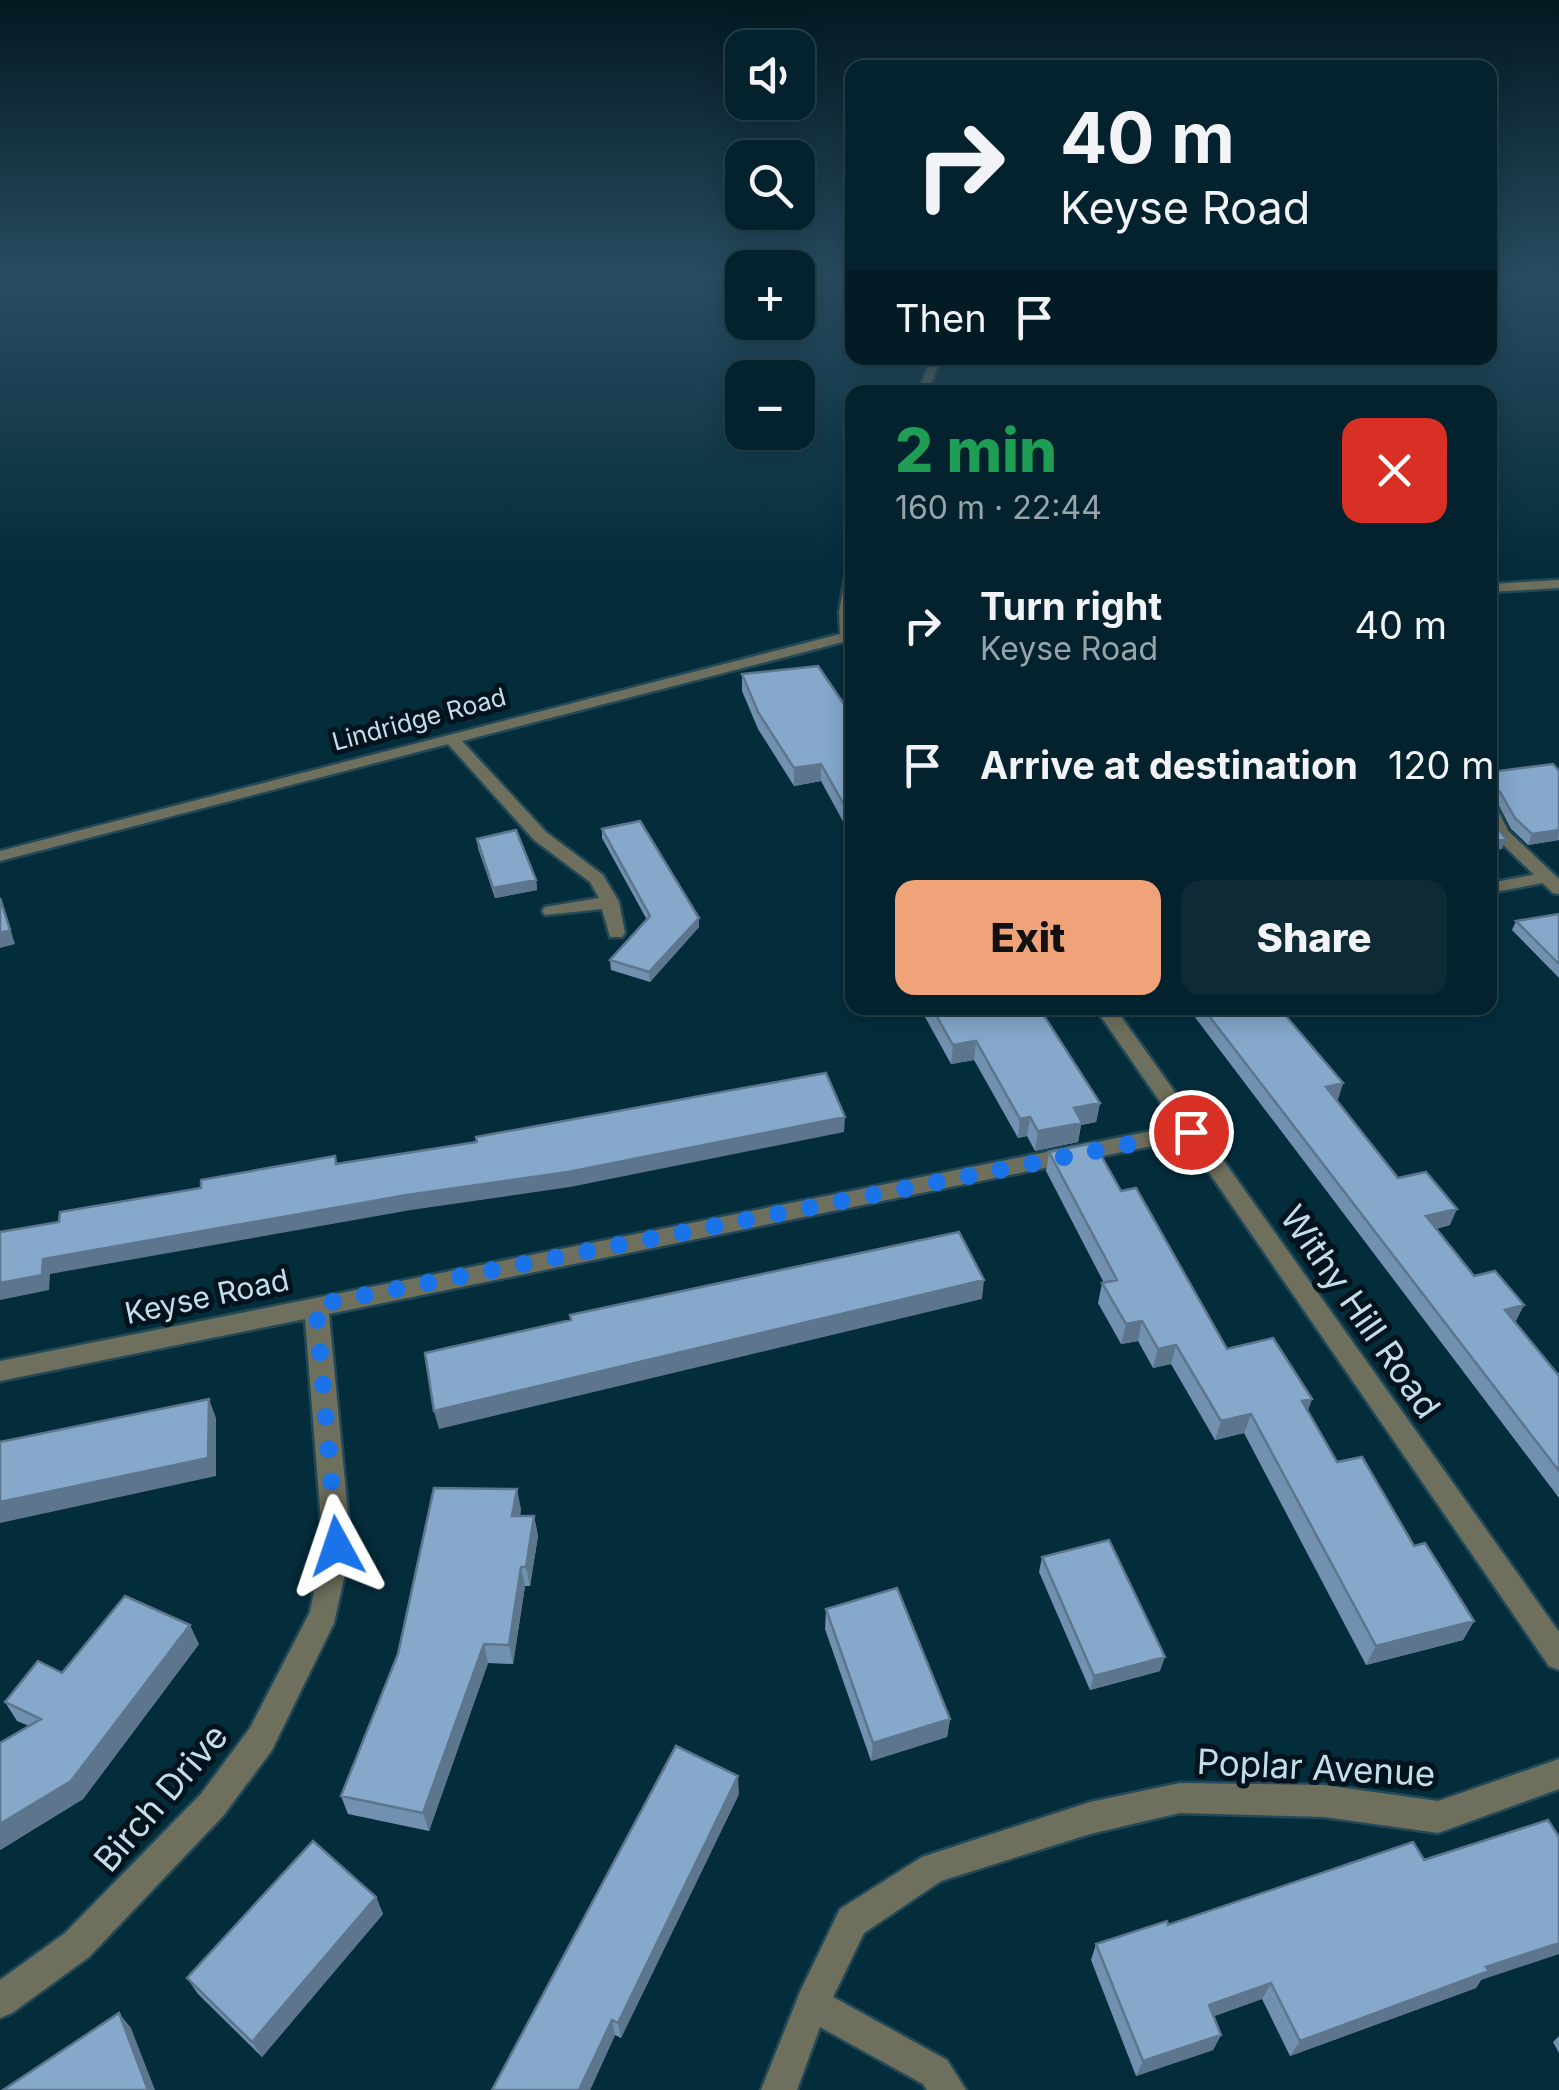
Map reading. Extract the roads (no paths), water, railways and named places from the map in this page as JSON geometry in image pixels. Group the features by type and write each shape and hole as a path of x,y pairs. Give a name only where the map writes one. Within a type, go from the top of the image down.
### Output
{"street":[{"path":"1497,588 1559,584"},
{"name":"Lindridge Road","path":"0,856 450,737 845,640"},
{"path":"450,737 540,836 596,879 610,902 616,933"},
{"path":"1497,825 1553,883"},
{"path":"1497,887 1553,883"},
{"path":"551,911 610,902"},
{"name":"Withy Hill Road","path":"1110,1015 1559,1656"},
{"name":"Keyse Road","path":"0,1371 1191,1132"},
{"name":"Birch Drive","path":"0,2001 77,1945 212,1805 261,1739 324,1614 337,1546 316,1305"},
{"name":"Poplar Avenue","path":"779,2090 812,2004 852,1921 934,1868 1090,1818 1180,1798 1324,1801 1438,1817 1559,1774"},
{"path":"812,2004 934,2072 948,2090"}]}
